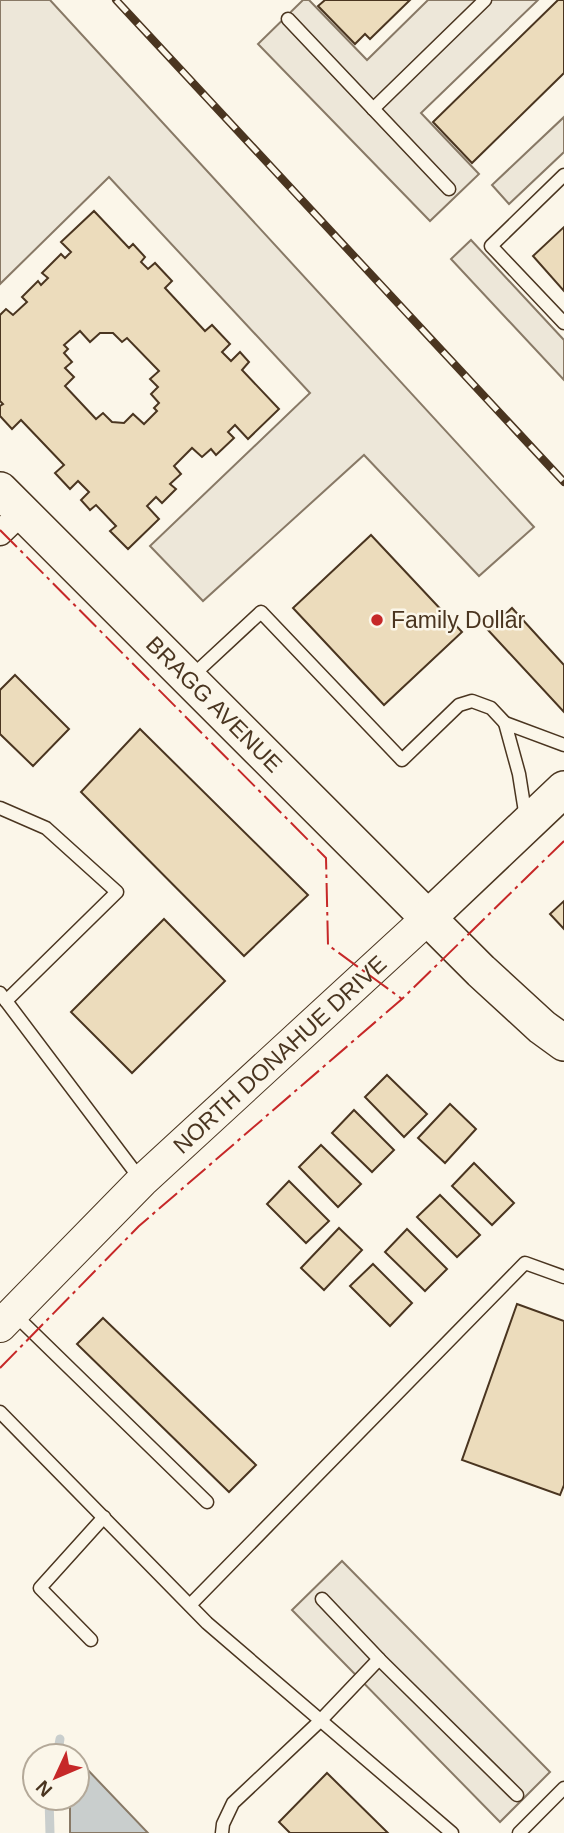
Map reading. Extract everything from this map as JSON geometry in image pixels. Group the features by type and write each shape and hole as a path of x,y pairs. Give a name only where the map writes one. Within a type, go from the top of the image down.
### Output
{"main road":[{"name":"BRAGG AVENUE","path":"7,512 189,679 481,971 542,1027 564,1043"},
{"name":"NORTH DONAHUE DRIVE","path":"428,918 564,789"}],"street":[{"name":"NORTH DONAHUE DRIVE","path":"7,1319 142,1181 428,918"}],"lane":[{"path":"373,109 485,0"},
{"path":"288,19 449,189"},
{"path":"564,175 491,246 564,323"},
{"path":"189,679 261,612 402,760 459,705 472,701 491,708 505,723 564,746"},
{"path":"505,723 519,774 527,823"},
{"path":"0,808 46,828 117,892 3,997 142,1181"},
{"path":"190,1605 525,1263 564,1277"},
{"path":"7,1319 206,1502"},
{"path":"0,1412 207,1623 452,1833"},
{"path":"91,1640 40,1588 104,1517"},
{"path":"321,1599 517,1795"},
{"path":"222,1833 223,1824 233,1803 320,1721 379,1659"},
{"path":"519,1833 564,1788"}],"shaded area":[{"path":"0,0 50,0 534,527 479,576 364,455 203,601 150,546 310,393 109,177 0,284"},
{"path":"303,0 309,0 367,60 428,0 538,0 421,113 479,174 430,221 258,44"},
{"path":"564,117 564,152 509,204 492,185"},
{"path":"471,240 564,340 564,380 451,259"},
{"path":"342,1561 550,1772 500,1822 292,1610"},
{"path":"91,1773 148,1833 70,1833 70,1812 91,1812"}],"building":[{"path":"325,0 410,0 370,39 365,34 355,44 318,6"},
{"path":"558,0 564,0 564,73 472,163 433,122"},
{"path":"94,211 129,248 133,244 145,257 141,262 148,269 155,263 172,281 165,288 205,331 212,325 230,344 222,352 231,361 240,352 249,362 242,370 279,409 248,439 235,425 228,432 234,438 216,455 211,449 202,457 192,448 174,466 181,474 170,484 176,489 162,503 156,497 147,506 159,519 128,549 110,531 116,526 96,505 90,510 81,500 89,492 78,481 70,489 55,473 64,465 21,420 12,429 0,416 0,406 3,404 0,401 0,315 6,309 13,315 27,302 22,297 38,281 41,285 48,278 42,273 61,254 65,258 71,252 61,242","holes":["80,331 90,342 100,333 113,333 122,342 127,338 159,371 150,379 158,387 151,394 159,403 154,408 157,411 144,424 133,414 124,423 112,422 103,413 96,419 65,386 74,377 65,368 72,362 64,353 68,349 64,345"]},
{"path":"564,227 564,291 533,256"},
{"name":"Family Dollar","path":"371,535 462,632 384,705 293,608"},
{"path":"512,608 564,665 564,712 488,630"},
{"path":"15,675 69,729 33,766 0,734 0,690"},
{"path":"140,729 308,895 244,956 81,792"},
{"path":"564,901 564,929 550,914"},
{"path":"164,919 225,981 132,1073 71,1012"},
{"path":"387,1075 427,1114 404,1137 365,1097"},
{"path":"450,1104 476,1129 445,1163 418,1138"},
{"path":"354,1110 394,1150 372,1172 332,1133"},
{"path":"321,1145 361,1184 338,1207 299,1167"},
{"path":"474,1163 514,1203 492,1225 452,1186"},
{"path":"289,1181 329,1221 306,1243 267,1204"},
{"path":"440,1195 480,1235 457,1257 417,1217"},
{"path":"339,1228 362,1250 324,1290 301,1268"},
{"path":"407,1229 447,1269 425,1291 385,1252"},
{"path":"373,1264 412,1303 390,1326 350,1286"},
{"path":"517,1304 564,1321 564,1485 560,1495 462,1460"},
{"path":"103,1318 256,1465 229,1492 77,1344"},
{"path":"327,1773 388,1833 290,1833 279,1822"}],"waterway":[{"path":"49,1812 50,1833"}],"railway":[{"path":"116,0 564,482"}],"power":[{"path":"0,530 326,858 328,945 402,999"},
{"path":"0,1368 139,1226 402,999 564,841"}],"place":[{"name":"Family Dollar","path":"377,620"}]}
